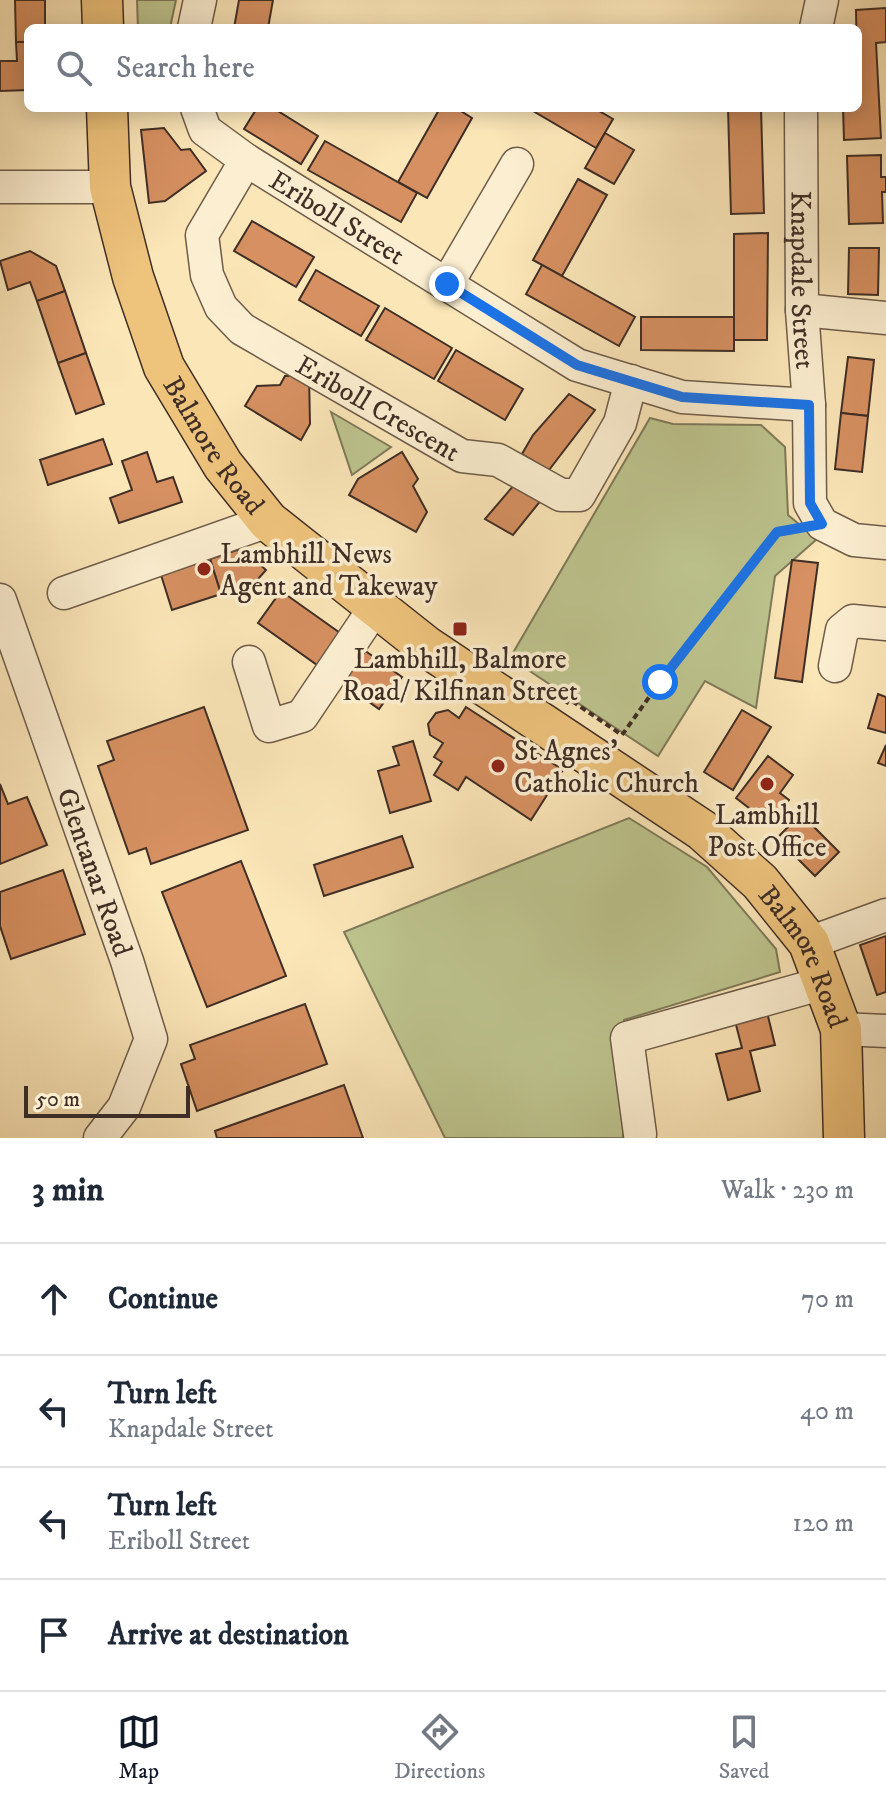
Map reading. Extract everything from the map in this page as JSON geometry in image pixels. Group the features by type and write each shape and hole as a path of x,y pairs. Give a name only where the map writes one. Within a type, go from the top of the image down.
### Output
{"main road":[{"path":"102,0 103,24"},
{"name":"Balmore Road","path":"107,112 110,187 133,277 164,367 223,465 268,521 427,647 702,830 760,882 809,943 841,1029 844,1138"}],"street":[{"path":"195,24 200,0"},
{"path":"817,24 822,0"},
{"name":"Eriboll Street","path":"198,112 205,130 246,160 577,365 682,397 809,405"},
{"name":"Knapdale Street","path":"801,112 802,310 809,405 810,503 822,524"},
{"name":"Eriboll Crescent","path":"246,160 202,235 207,275 221,307 242,329 448,448 462,456 498,460 561,495 579,495 620,423 631,381"},
{"path":"447,284 517,164"},
{"path":"0,187 110,187"},
{"path":"802,310 886,318"},
{"path":"64,593 268,521"},
{"path":"822,524 854,540 886,543"},
{"name":"Glentanar Road","path":"0,600 127,961 151,1039 111,1134"},
{"path":"249,662 269,726 302,716 376,606"},
{"path":"835,666 842,630 853,621 886,624"},
{"path":"809,943 886,915"},
{"path":"640,1134 627,1038 824,983"},
{"path":"841,1029 886,1031"}],"path":[{"path":"549,730 569,699 622,735 777,532 822,524"}],"green space":[{"path":"137,0 176,0 171,24 138,24"},
{"path":"331,412 391,447 352,475"},
{"path":"650,418 673,424 761,425 785,447 788,515 817,539 775,576 756,708 705,681 658,756 510,658"},
{"path":"629,818 707,867 776,949 780,972 624,1020 623,1138 445,1138 344,932"}],"building":[{"path":"15,0 45,0 45,24 24,24 24,42 16,42"},
{"path":"239,0 273,0 269,24 235,24"},
{"path":"886,8 886,42 876,43 881,138 844,140 843,112 862,112 862,24 856,24 856,10"},
{"path":"16,42 24,42 24,90 0,91 0,61 17,61"},
{"path":"255,112 279,112 318,136 301,164 244,129"},
{"path":"438,112 462,112 472,118 427,198 398,182"},
{"path":"535,112 601,112 613,119 596,148"},
{"path":"728,112 761,112 764,213 731,214"},
{"path":"164,128 181,150 190,149 206,171 165,201 149,203 141,130"},
{"path":"605,133 634,150 614,184 585,168"},
{"path":"325,141 417,193 401,222 308,170"},
{"path":"881,155 881,177 886,177 886,192 882,192 883,223 849,224 847,156"},
{"path":"578,179 607,195 562,276 533,260"},
{"path":"252,221 314,257 296,287 234,251"},
{"path":"768,233 767,340 734,340 734,234"},
{"path":"849,248 879,248 878,295 848,294"},
{"path":"30,251 56,266 65,291 37,301 30,282 8,290 0,261"},
{"path":"542,265 635,317 619,346 526,294"},
{"path":"316,270 379,306 361,336 299,300"},
{"path":"65,291 86,353 58,363 37,301"},
{"path":"385,308 452,348 434,379 366,340"},
{"path":"641,317 734,317 734,351 641,350"},
{"path":"456,350 523,389 505,420 438,381"},
{"path":"86,353 104,404 76,414 58,363"},
{"path":"848,357 874,360 868,416 841,413"},
{"path":"309,375 310,424 301,440 245,406 257,386 280,385 285,376"},
{"path":"569,394 595,410 549,470 522,454 533,435"},
{"path":"841,413 868,416 862,472 835,469"},
{"path":"103,439 112,464 48,485 40,460"},
{"path":"147,452 157,482 173,477 182,502 119,523 110,498 132,490 122,461"},
{"path":"402,452 418,479 413,486 427,512 416,532 349,495 358,479"},
{"path":"520,478 546,494 513,535 485,519"},
{"path":"237,550 246,552 266,570 243,596 236,589 221,594 210,559"},
{"path":"210,559 221,594 172,610 161,575"},
{"path":"792,560 818,563 802,682 775,678"},
{"path":"281,591 402,677 379,709 258,623"},
{"path":"878,694 886,697 886,733 868,728"},
{"path":"204,707 248,830 151,864 146,848 129,854 98,766 114,760 107,741"},
{"name":"St Agnes' Catholic Church","path":"466,707 563,770 531,820 466,777 458,790 434,775 442,762 434,757 443,743 430,735 428,724 436,713 448,710 459,718"},
{"path":"742,710 771,727 733,790 704,772"},
{"path":"413,741 431,801 390,813 378,771 399,765 393,747"},
{"path":"886,745 886,766 878,763"},
{"name":"Lambhill Post Office","path":"768,756 793,775 780,793 789,800 770,824 736,798"},
{"path":"0,784 8,804 27,797 47,845 0,864"},
{"path":"801,814 839,852 815,876 777,838"},
{"path":"402,836 413,867 324,896 314,865"},
{"path":"241,861 286,976 207,1007 162,892"},
{"path":"63,870 85,934 11,959 0,926 0,892"},
{"path":"886,936 886,992 877,995 860,945"},
{"path":"305,1004 327,1064 197,1111 181,1064 195,1059 190,1045"},
{"path":"767,1012 775,1045 750,1051 760,1091 728,1100 716,1054 742,1048 735,1021"},
{"path":"344,1085 363,1138 217,1138 215,1131"}],"place":[{"name":"Lambhill News Agent and Takeway","path":"204,569"},
{"name":"Lambhill, Balmore Road/ Kilfinan Street","path":"460,629"},
{"name":"St Agnes' Catholic Church","path":"498,766"},
{"name":"Lambhill Post Office","path":"767,784"}],"route":[{"path":"447,284 577,365 682,397 809,405 810,503 822,524 777,532 660,682"}]}
